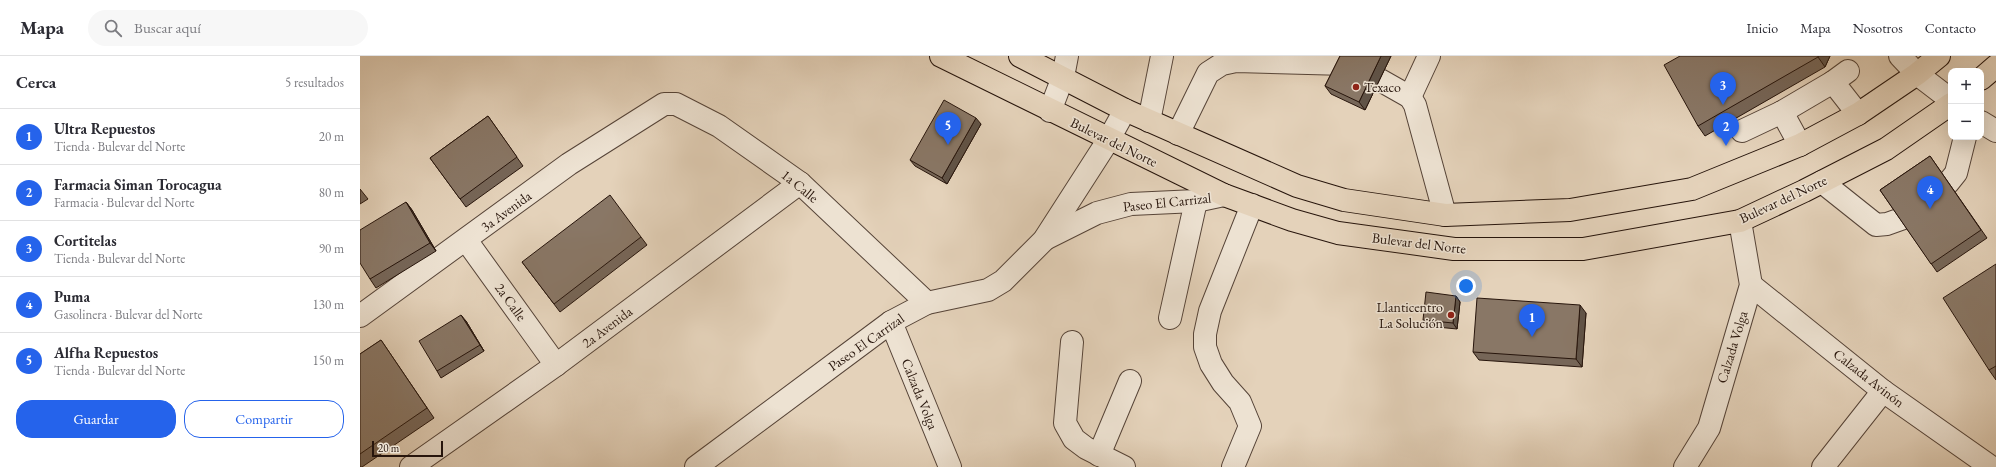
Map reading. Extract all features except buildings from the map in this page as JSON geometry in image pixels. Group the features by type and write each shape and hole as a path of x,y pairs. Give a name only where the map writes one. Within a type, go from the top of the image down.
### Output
{"main road":[{"name":"Bulevar del Norte","path":"941,56 1050,111 1224,195 1292,220 1338,233 1454,249 1583,249 1740,221 1822,182 1886,149 1948,106"},
{"path":"1020,56 1125,110 1297,186 1344,200 1445,215 1570,210 1692,189 1800,145 1858,114 1917,74 1939,56"},
{"path":"1984,76 1996,66"}],"street":[{"path":"1050,111 1063,77 1067,56"},
{"path":"1149,121 1162,56"},
{"path":"1410,97 1429,56"},
{"path":"1900,56 1917,74 1948,98"},
{"path":"1178,134 1208,73 1222,64 1236,61 1346,64"},
{"path":"1742,131 1782,112 1841,76 1858,114"},
{"path":"1380,80 1410,97 1415,106 1445,215"},
{"name":"1a Calle","path":"654,109 664,104 676,104 690,111 719,126 800,183 927,303"},
{"name":"3a Avenida","path":"360,316 569,164 654,109"},
{"name":"Paseo El Carrizal","path":"696,467 891,322 927,303 988,290 1003,281 1044,240 1109,139 1125,110"},
{"path":"1782,112 1800,145"},
{"path":"1984,124 1996,130"},
{"path":"1948,183 1956,173 1964,140"},
{"path":"1822,182 1876,225 1887,224 1901,219"},
{"name":"2a Avenida","path":"411,467 556,364 800,183"},
{"name":"Paseo El Carrizal","path":"1044,240 1097,213 1131,204 1196,201 1224,195"},
{"path":"1170,318 1196,201"},
{"path":"1233,467 1250,426 1240,402 1223,383 1211,364 1205,347 1204,334 1210,311 1252,205"},
{"name":"Calzada Volga","path":"1685,467 1708,428 1751,285 1740,221"},
{"name":"2a Calle","path":"466,240 556,364"},
{"name":"Calzada Avinón","path":"1751,285 1883,391 1991,467"},
{"name":"Calzada Volga","path":"891,322 950,467"},
{"path":"1072,342 1065,423 1074,439 1124,467"},
{"path":"1099,454 1130,381"},
{"path":"1823,467 1883,391"}],"place":[{"name":"Texaco","path":"1356,87"},
{"name":"Cortitelas","path":"1723,105"},
{"name":"Alfha Repuestos","path":"948,145"},
{"name":"Farmacia Siman Torocagua","path":"1726,146"},
{"name":"Puma","path":"1930,209"},
{"name":"Llanticentro La Solución","path":"1451,315"},
{"name":"Ultra Repuestos","path":"1532,337"}]}
